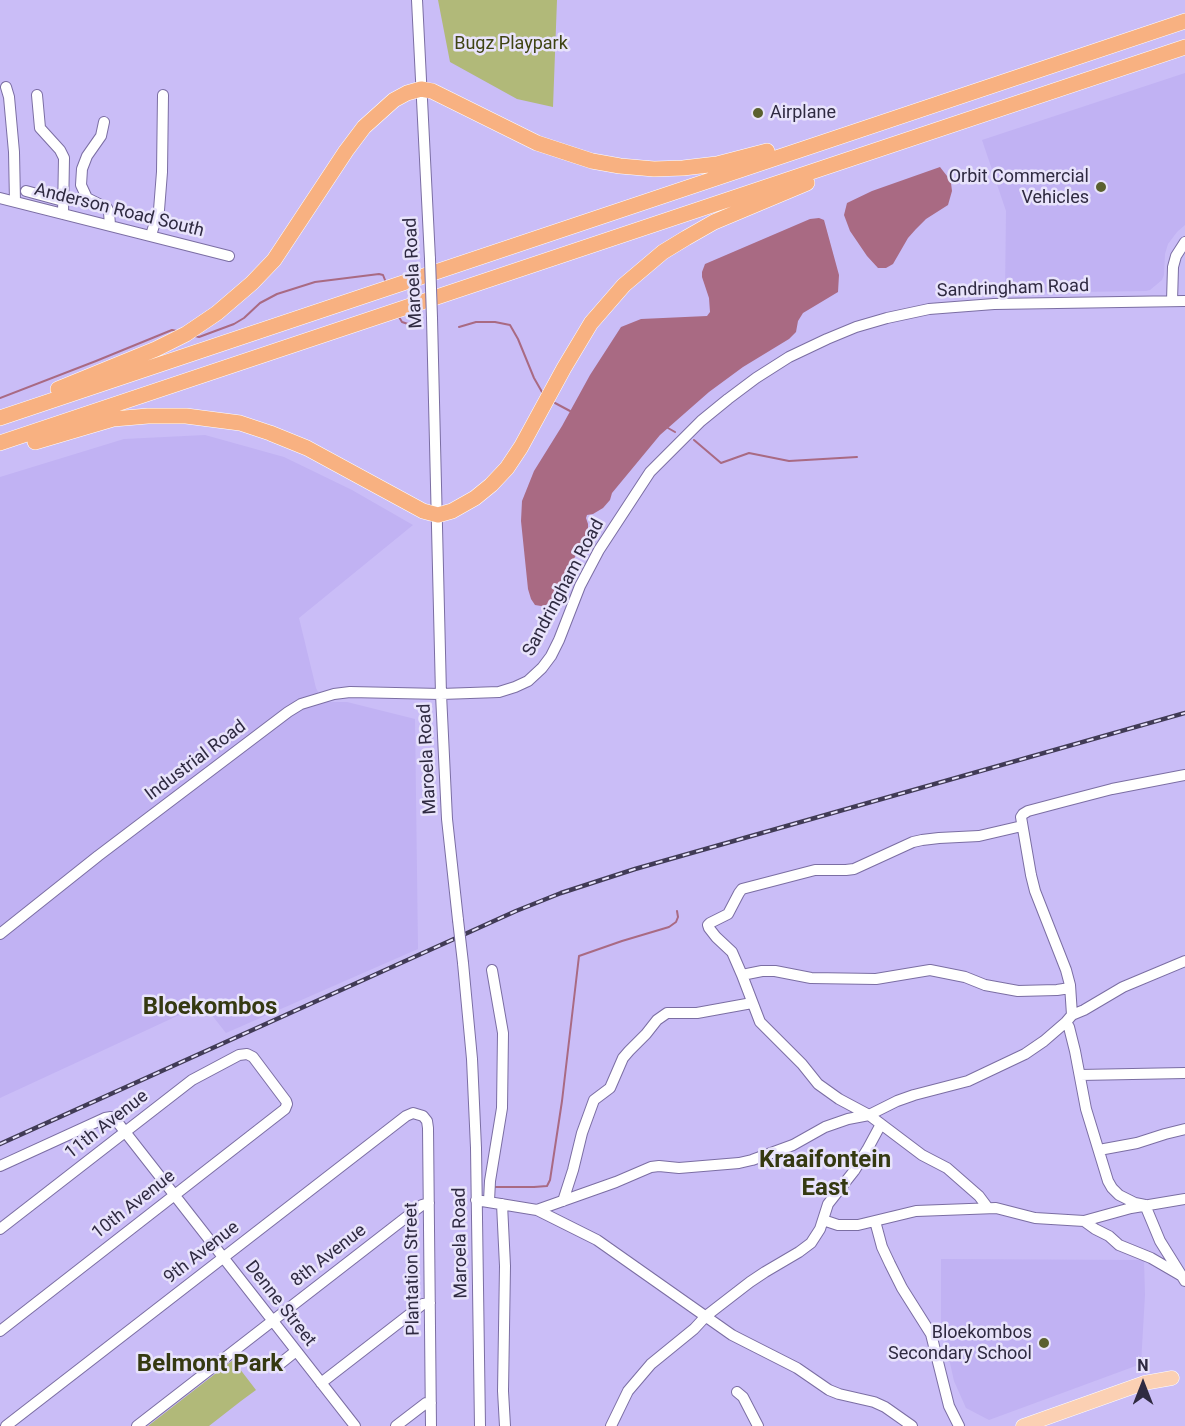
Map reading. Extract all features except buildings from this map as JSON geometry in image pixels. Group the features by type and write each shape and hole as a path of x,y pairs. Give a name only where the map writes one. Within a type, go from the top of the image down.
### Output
{"highway":[{"path":"0,418 1185,21"},
{"path":"0,443 1185,46"},
{"path":"0,413 156,348 186,334 217,313 252,283 274,260 364,127 394,100 407,93 422,89 432,91 537,143 592,161 654,169 717,164 980,90"},
{"path":"0,452 113,419 186,416 212,419 240,423 307,447 423,511 438,515 452,512 475,498 507,468 591,323 624,285 663,252 714,222 974,117"}],"main road":[{"path":"1023,1426 1134,1387 1178,1376"},
{"path":"1046,1426 1147,1391 1178,1376"}],"street":[{"name":"Maroela Road","path":"417,0 430,260 441,694 447,819 473,1082 480,1426"},
{"path":"6,87 14,152 15,202"},
{"path":"37,95 40,128 60,150 64,158 63,214"},
{"path":"151,235 158,215 162,172 163,95"},
{"path":"104,122 101,136 87,156 82,169 81,185 87,198 108,210 110,225"},
{"path":"26,191 63,201"},
{"name":"Anderson Road South","path":"0,198 230,256"},
{"path":"1172,301 1173,267 1178,252 1185,243"},
{"name":"Sandringham Road","path":"441,694 500,692 528,681 542,668 559,640 580,586 599,550 650,472 701,421 728,399 764,373 799,352 866,324 929,309 973,304 1185,301"},
{"name":"Industrial Road","path":"0,934 107,849 294,708 334,694 380,692 441,694"},
{"path":"1145,1205 1119,1195 1108,1181 1086,1109 1069,1027 1070,988 1060,953 1035,891 1021,817 1028,811 1112,789 1185,775"},
{"path":"988,1208 979,1196 946,1168 922,1155 869,1115 839,1099 818,1084 802,1064 764,1028 732,952 716,937 708,925 728,914 742,889 815,870 854,869 913,842 979,836 1022,826"},
{"path":"537,1210 651,1167 679,1168 752,1160 793,1145 825,1126 869,1115 914,1095 968,1081 1025,1054 1044,1041 1069,1018 1123,987 1185,961"},
{"path":"489,1201 502,1108 503,1033 492,970"},
{"path":"742,975 775,971 811,978 876,979 930,970 965,976 984,985 1018,991 1070,988"},
{"path":"563,1201 594,1100 610,1088 623,1058 657,1020 667,1013 697,1013 752,1003"},
{"name":"11th Avenue","path":"0,1229 192,1080 239,1055 247,1054 253,1058 287,1104"},
{"path":"1080,1075 1185,1073"},
{"name":"10th Avenue","path":"0,1331 285,1109 287,1104"},
{"name":"9th Avenue","path":"6,1426 406,1116 413,1113 420,1114"},
{"name":"Plantation Street","path":"420,1114 428,1125 431,1426"},
{"name":"Denne Street","path":"0,1166 105,1118 113,1118 355,1426"},
{"path":"611,1426 628,1391 651,1364 694,1329 706,1316 750,1282 811,1243 820,1229 828,1204 854,1171 881,1124"},
{"path":"1099,1150 1137,1143 1185,1129"},
{"path":"823,1220 846,1226 916,1211 988,1208 1008,1210 1035,1218 1084,1221 1145,1205 1185,1199"},
{"path":"476,1200 537,1210 608,1246 739,1339 797,1368 829,1390 874,1402 912,1426"},
{"name":"8th Avenue","path":"137,1426 422,1204 429,1203"},
{"path":"502,1204 505,1266 503,1391 505,1426"},
{"path":"1145,1205 1160,1241 1184,1278"},
{"path":"875,1221 882,1247 898,1280 931,1334 949,1406 960,1426"},
{"path":"1084,1221 1119,1245 1151,1258 1184,1278"},
{"path":"321,1383 423,1304 430,1303"},
{"path":"281,1363 297,1351"},
{"path":"737,1392 743,1397 758,1426"},
{"path":"396,1426 426,1403 431,1403"}],"shaded area":[{"path":"1185,73 1185,225 1168,244 1162,280 1146,291 1005,293 1006,211 982,140"},
{"path":"940,167 951,183 952,191 948,205 926,219 916,229 893,264 886,268 878,268 850,231 844,215 847,203 872,191"},
{"path":"810,219 824,220 839,275 838,292 803,313 798,321 796,332 789,339 743,367 709,392 660,435 612,493 610,500 603,508 587,515 588,532 554,601 546,605 535,605 528,589 521,521 522,501 534,471 621,327 641,319 707,316 710,312 709,298 702,277 705,264"},
{"path":"205,435 284,457 352,490 413,525 299,618 316,688 323,702 347,702 415,719 418,949 226,1033 203,1004 0,1098 0,477 124,439"},
{"name":"Bloekombos Secondary School","path":"941,1259 1144,1260 1145,1295 1141,1364 989,1420 966,1408 954,1381 941,1322"}],"green space":[{"name":"Bugz Playpark","path":"438,0 557,0 553,107 517,99 450,62"},
{"path":"233,1360 256,1390 209,1426 148,1426"}],"waterway":[{"path":"195,336 199,337 234,324 260,303 277,294 315,282 379,274 383,275 385,280"},
{"path":"399,317 402,322 408,324"},
{"path":"459,327 476,322 510,325 542,392"},
{"path":"0,398 172,330 177,331"},
{"path":"555,403 570,411"},
{"path":"668,428 675,432"},
{"path":"694,440 721,463 749,453 789,461 857,457"},
{"path":"494,1187 547,1186 550,1180 579,956 669,927 676,922 677,911"}],"railway":[{"path":"0,1144 516,911 561,893 635,869 1185,713"}],"place":[{"name":"Airplane","path":"758,113"},
{"name":"Orbit Commercial Vehicles","path":"1101,187"},
{"name":"Bloekombos Secondary School","path":"1044,1343"}],"district":[{"name":"Bloekombos","path":"210,1008"},
{"name":"Kraaifontein East","path":"825,1175"},
{"name":"Belmont Park","path":"210,1365"}]}
